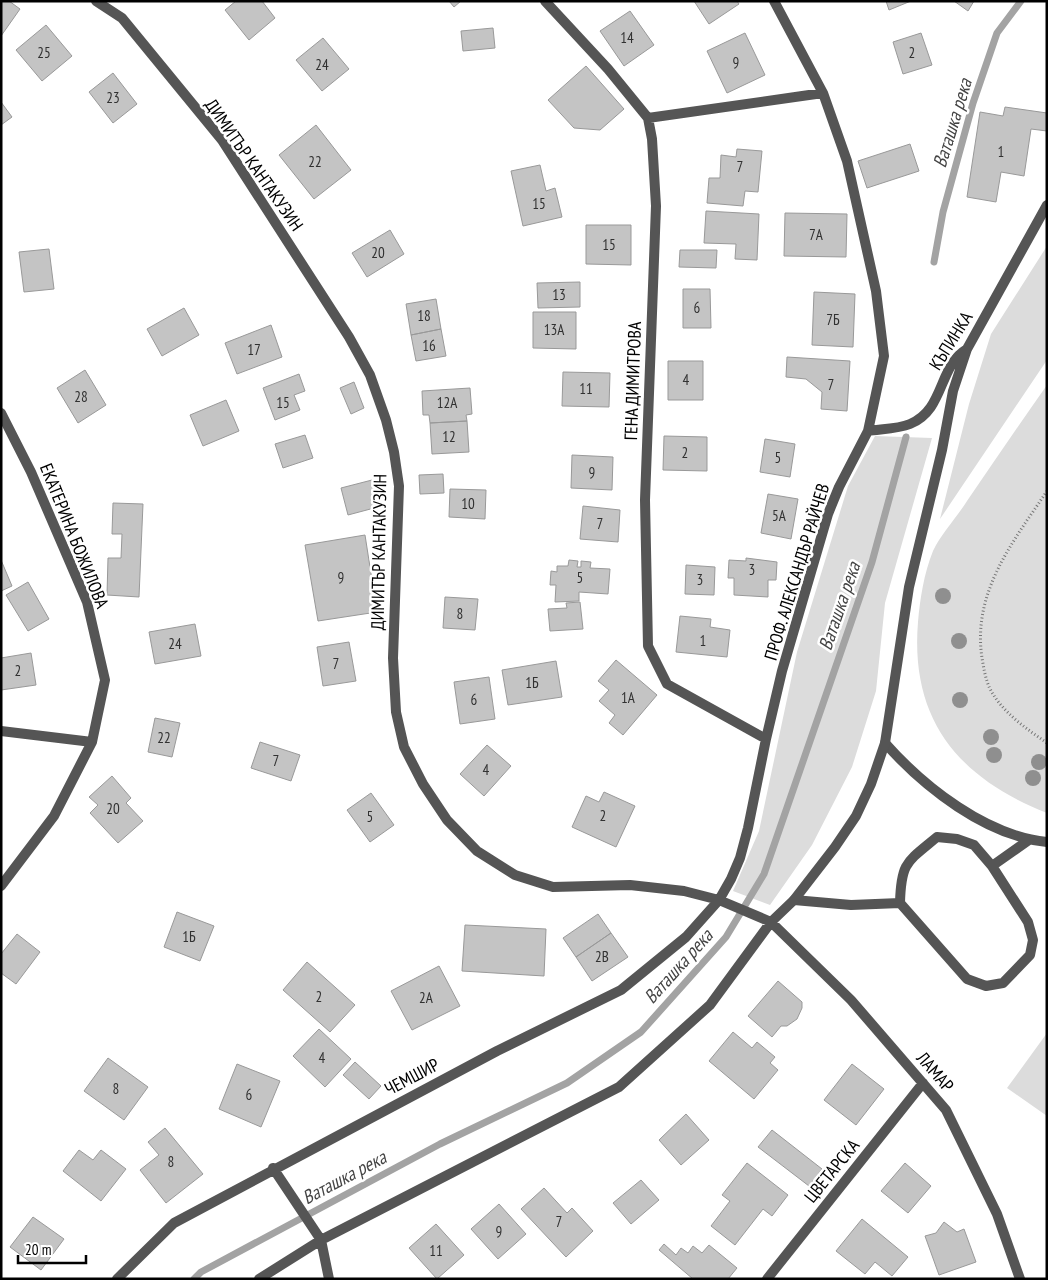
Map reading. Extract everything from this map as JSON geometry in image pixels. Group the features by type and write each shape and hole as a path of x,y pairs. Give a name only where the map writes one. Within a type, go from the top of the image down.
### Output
{"street":[{"name":"ДИМИТЪР КАНТАКУЗИН","path":"96,1 122,18 222,140 349,337 370,375 386,420 394,452 399,486 393,658 396,712 404,747 423,784 447,820 478,851 515,875 553,886 630,885 684,891 719,900 758,916"},
{"name":"ГЕНА ДИМИТРОВА","path":"545,1 608,69 648,118 652,139 656,206 645,500 648,646 667,684 766,739"},
{"name":"ПРОФ. АЛЕКСАНДЪР РАЙЧЕВ","path":"719,900 740,858 782,671 828,514 839,486 868,431 884,356 876,291 847,161 823,93 774,1"},
{"path":"648,118 823,93"},
{"name":"КЪПИНКА","path":"868,431 910,424 925,415 935,403 950,366 958,355 967,350 1047,205"},
{"path":"259,1279 321,1240 619,1087 710,1005 771,922 794,900 835,847 856,816 871,784 885,743 909,587 942,450 953,391 967,350"},
{"name":"ЕКАТЕРИНА БОЖИЛОВА","path":"1,413 31,472 86,602 105,680 92,742 54,816 1,886"},
{"path":"1,731 92,742"},
{"path":"885,743 913,773 959,808 1029,840 1047,842"},
{"path":"937,838 957,839 974,845 992,866 1028,922 1033,940 1030,955 1003,983 986,986 967,979 900,903 900,882 906,863 937,838"},
{"path":"992,866 1029,840"},
{"name":"ЧЕМШИР","path":"117,1279 174,1223 273,1168 497,1051 621,990 686,937 719,900"},
{"path":"794,900 851,905 900,903"},
{"name":"ЛАМАР","path":"758,916 771,922 851,1000 946,1110 997,1214 1020,1279"},
{"name":"ЦВЕТАРСКА","path":"767,1279 924,1083"},
{"path":"273,1168 321,1240 329,1279"}],"path":[{"path":"1047,491 1003,555 987,593 981,624 984,672 993,694 1027,729 1047,743"}],"shaded area":[{"path":"1047,246 1047,360 940,519 969,404 991,334"},
{"path":"1047,385 1047,813 1016,799 988,782 965,763 946,741 932,716 922,688 918,657 918,622 925,577 933,551 940,538"},
{"path":"875,436 932,438 885,603 876,691 852,767 812,845 770,905 733,891 759,831 797,652 848,486"},
{"path":"1047,1033 1047,1116 1007,1088"}],"building":[{"path":"1,1 9,1 20,9 1,36"},
{"path":"236,1 262,1 275,18 249,40 225,10"},
{"path":"449,1 461,1 454,7"},
{"path":"694,1 737,1 739,4 709,24"},
{"path":"886,1 911,1 889,10"},
{"path":"954,1 974,1 968,11"},
{"path":"630,11 654,45 624,66 600,31"},
{"path":"46,25 72,56 42,81 16,50"},
{"path":"493,28 495,48 463,51 461,31"},
{"path":"745,33 765,75 727,93 707,51"},
{"path":"921,33 932,65 903,74 893,42"},
{"path":"323,38 349,69 322,91 296,60"},
{"path":"586,66 624,109 600,130 574,128 548,100"},
{"path":"113,73 137,104 113,123 89,92"},
{"path":"1,102 12,117 1,125"},
{"path":"1005,107 1047,113 1047,131 1031,129 1024,176 1001,172 996,202 967,197 980,112 1003,116"},
{"path":"316,125 351,170 314,199 279,155"},
{"path":"910,144 919,171 867,188 858,161"},
{"path":"737,149 762,151 758,192 745,191 743,206 707,203 709,178 720,178 721,155 736,157"},
{"path":"540,165 546,191 555,188 562,217 523,226 511,171"},
{"path":"706,211 759,214 757,260 735,259 736,244 704,243"},
{"path":"785,213 847,214 846,257 784,256"},
{"path":"586,225 631,225 631,265 586,264"},
{"path":"390,230 404,254 367,277 352,253"},
{"path":"49,249 54,289 24,292 19,252"},
{"path":"680,250 717,250 716,268 679,267"},
{"path":"580,282 580,307 538,308 537,283"},
{"path":"683,289 710,289 711,328 683,328"},
{"path":"814,292 855,294 853,347 812,345"},
{"path":"436,299 441,329 411,335 406,304"},
{"path":"184,308 199,335 162,356 147,329"},
{"path":"533,312 576,312 576,349 533,348"},
{"path":"271,325 282,357 237,374 225,343"},
{"path":"441,329 446,356 416,361 411,335"},
{"path":"787,357 850,361 847,411 821,409 822,392 806,379 786,377"},
{"path":"668,361 703,361 703,400 668,400"},
{"path":"85,370 106,405 78,423 57,388"},
{"path":"563,372 610,373 609,407 562,406"},
{"path":"299,374 305,391 294,395 300,410 275,420 263,388"},
{"path":"354,382 364,408 351,414 340,388"},
{"path":"470,388 472,414 466,415 467,421 430,423 429,415 423,415 422,391"},
{"path":"226,400 239,431 203,446 190,415"},
{"path":"467,421 469,452 432,454 430,423"},
{"path":"305,435 313,458 283,468 275,444"},
{"path":"664,436 707,437 707,471 663,470"},
{"path":"765,439 795,444 790,477 760,472"},
{"path":"572,455 613,457 612,490 571,488"},
{"path":"443,474 444,493 420,494 419,475"},
{"path":"372,480 378,507 348,515 341,488"},
{"path":"450,489 486,490 485,519 449,517"},
{"path":"768,494 798,499 791,539 761,533"},
{"path":"113,503 143,504 139,597 107,595 108,558 121,558 122,534 112,534"},
{"path":"583,506 620,510 618,542 580,539"},
{"path":"365,535 377,612 318,621 305,545"},
{"path":"746,558 777,562 776,580 768,580 768,597 734,595 734,578 728,578 729,560 746,561"},
{"path":"1,560 12,586 1,591"},
{"path":"569,560 578,561 577,567 581,567 581,561 591,562 590,568 610,569 608,594 579,592 579,601 555,602 556,585 550,585 551,571 557,572 557,566 568,566"},
{"path":"686,565 715,567 714,595 685,594"},
{"path":"28,582 49,619 28,631 6,595"},
{"path":"445,597 478,599 475,630 443,628"},
{"path":"580,602 583,629 550,631 548,609 567,608 566,603"},
{"path":"680,616 711,619 710,627 730,630 727,657 676,652"},
{"path":"195,624 201,656 155,664 149,632"},
{"path":"349,642 356,681 323,686 317,647"},
{"path":"31,653 36,685 1,690 1,658"},
{"path":"616,660 657,695 623,735 609,723 615,715 599,701 609,690 598,681"},
{"path":"556,661 562,697 508,705 502,670"},
{"path":"489,677 495,719 460,724 454,682"},
{"path":"155,718 180,723 172,757 148,752"},
{"path":"260,742 300,755 291,781 251,768"},
{"path":"487,745 511,766 484,796 460,774"},
{"path":"112,776 131,798 126,803 143,821 118,843 90,813 98,805 89,797"},
{"path":"604,792 635,806 616,847 572,827 586,796 599,802"},
{"path":"371,793 394,825 370,842 347,810"},
{"path":"177,912 214,926 200,961 164,947"},
{"path":"598,914 611,933 576,957 563,938"},
{"path":"465,925 546,929 544,976 462,971"},
{"path":"611,933 628,957 592,981 576,957"},
{"path":"17,934 40,952 16,984 1,973 1,954"},
{"path":"307,962 355,1005 330,1032 283,990"},
{"path":"439,966 460,1006 412,1030 391,991"},
{"path":"778,981 802,1002 802,1008 797,1019 787,1026 781,1026 772,1037 748,1016"},
{"path":"319,1029 351,1059 325,1087 293,1056"},
{"path":"733,1032 752,1048 757,1042 775,1057 770,1063 778,1070 754,1099 709,1061"},
{"path":"108,1058 148,1087 124,1120 84,1091"},
{"path":"355,1062 381,1086 369,1099 343,1075"},
{"path":"237,1064 280,1081 261,1127 219,1109"},
{"path":"852,1064 884,1089 856,1125 824,1100"},
{"path":"686,1114 709,1140 681,1165 659,1140"},
{"path":"165,1128 203,1174 166,1203 140,1170 159,1155 148,1142"},
{"path":"772,1130 822,1169 809,1186 758,1147"},
{"path":"79,1150 93,1160 101,1150 126,1169 101,1201 63,1171"},
{"path":"747,1163 788,1195 772,1216 763,1209 735,1245 711,1226 730,1201 722,1195"},
{"path":"905,1163 931,1186 908,1213 881,1191"},
{"path":"641,1180 659,1200 631,1224 613,1203"},
{"path":"544,1188 567,1213 572,1208 593,1231 566,1257 521,1209"},
{"path":"499,1204 526,1234 498,1259 471,1229"},
{"path":"33,1217 64,1239 41,1270 10,1247"},
{"path":"862,1219 908,1257 892,1276 875,1262 865,1274 836,1251"},
{"path":"944,1222 957,1232 964,1229 976,1262 939,1275 925,1236 936,1233"},
{"path":"436,1224 464,1255 437,1279 409,1248"},
{"path":"664,1244 676,1255 681,1248 688,1253 693,1246 702,1253 709,1245 737,1268 728,1279 693,1279 659,1250"}],"waterway":[{"name":"Ваташка река","path":"934,262 943,212 973,103 997,33 1021,1"},
{"name":"Ваташка река","path":"194,1279 201,1272 440,1144 567,1083 641,1032 726,937 764,874 872,562 906,437"}]}
